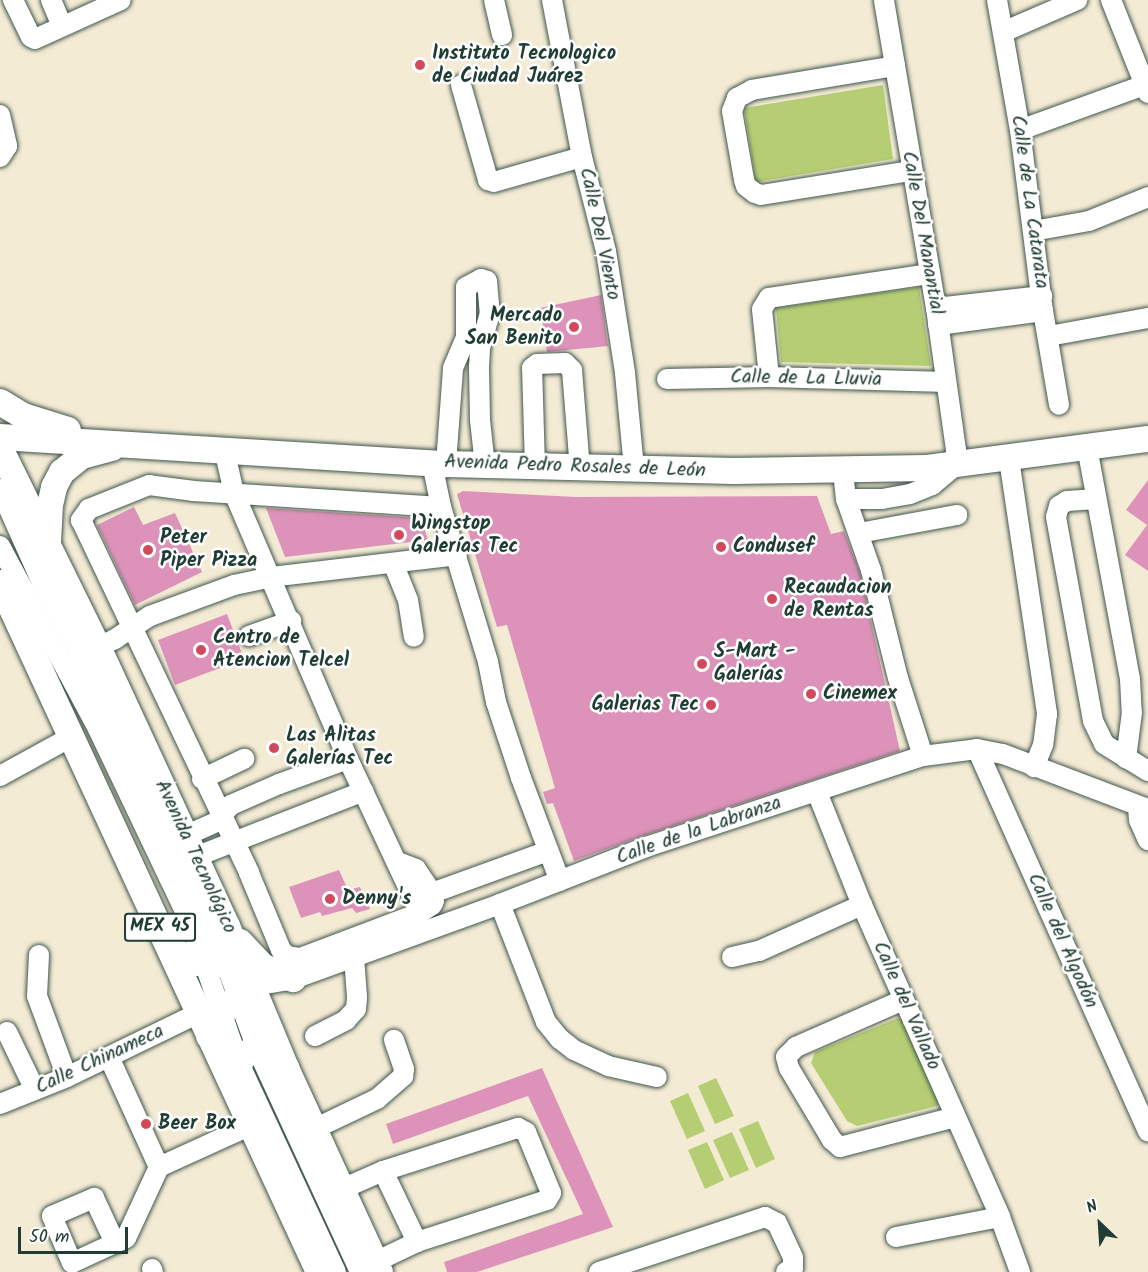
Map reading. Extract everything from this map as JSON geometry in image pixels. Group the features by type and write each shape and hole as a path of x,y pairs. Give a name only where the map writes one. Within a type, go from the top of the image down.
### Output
{"main road":[{"path":"0,402 48,426 133,444"},
{"name":"Avenida Pedro Rosales de León","path":"0,436 485,466 843,471 955,466 1148,439"},
{"path":"48,542 50,505 54,487 62,472 73,462 92,453 133,444"},
{"name":"Avenida Tecnológico","path":"0,448 98,646 190,847 223,948 229,1000"},
{"name":"Avenida Tecnológico","path":"0,583 170,950 229,1000 286,1068 342,1189 372,1269"},
{"path":"170,950 223,948 293,979"},
{"path":"229,1000 209,1036 319,1272"},
{"path":"235,1089 248,1056 268,1051 286,1068"}],"street":[{"path":"13,0 31,37 35,39 121,0"},
{"path":"51,0 62,26"},
{"path":"494,0 502,34"},
{"name":"Calle Del Viento","path":"552,0 582,157 606,251 625,373 634,469"},
{"name":"Calle Del Manantial","path":"884,0 937,316 956,450 955,466"},
{"name":"Calle de La Catarata","path":"996,0 1020,130 1042,303 1059,405"},
{"path":"1003,32 1077,0"},
{"path":"1020,130 1146,89 1110,0"},
{"path":"895,66 752,90 737,99 732,111 744,180 746,186 755,194 911,171"},
{"path":"461,85 486,176 494,182 582,157"},
{"path":"0,115 7,146 0,158"},
{"path":"1033,231 1089,221 1148,197"},
{"path":"769,377 762,309 769,298 930,274"},
{"path":"937,316 1042,303"},
{"path":"1049,336 1148,318"},
{"path":"485,466 472,348 453,368 439,464 441,507 457,555 496,702 560,881"},
{"path":"535,467 532,371 537,364 565,363 572,370 580,468"},
{"name":"Calle de La Lluvia","path":"667,379 769,377 946,382"},
{"path":"1087,447 1130,679 1132,712 1126,759"},
{"path":"224,449 234,493 291,621 348,759 420,913"},
{"path":"1009,459 1047,714 1043,745 1034,767"},
{"path":"846,499 882,498 910,494 932,485 955,466"},
{"path":"843,471 846,499 860,533 898,678 923,756"},
{"path":"398,862 416,869 432,893 434,901 432,905 420,913 300,958 291,958 281,950 249,873 81,520 89,509 143,486 441,507"},
{"path":"0,489 42,583 80,654 223,948 229,1000 248,1056 336,1272"},
{"path":"1096,499 1067,501 1059,506 1056,518 1093,722 1104,744 1148,771"},
{"path":"860,533 957,515"},
{"path":"0,546 98,729 190,922 223,948"},
{"path":"98,646 134,628 150,616 234,585 271,577 457,555"},
{"path":"393,563 408,600 414,637"},
{"path":"249,636 291,621"},
{"path":"0,776 71,736"},
{"name":"Calle de la Labranza","path":"229,1000 500,904 646,847 923,756 977,749 1003,754 1143,807"},
{"name":"Calle del Algodón","path":"977,749 1148,1132"},
{"path":"202,778 244,759"},
{"path":"190,847 231,805 348,759"},
{"path":"190,847 232,841 364,791"},
{"name":"Calle del Vallado","path":"818,792 903,1000 1000,1217 1020,1272"},
{"path":"1143,807 1139,820 1148,840"},
{"path":"432,893 548,851"},
{"path":"500,904 546,1022 560,1039 574,1050 608,1066 657,1077"},
{"path":"732,957 759,951 862,904"},
{"path":"39,955 37,996 67,1077"},
{"path":"315,1036 346,1020 356,1009 354,957"},
{"name":"Calle Chinameca","path":"0,1104 67,1077 229,1000"},
{"path":"903,1000 796,1047 786,1058 789,1068 832,1140 840,1147 955,1117"},
{"path":"7,1032 35,1090"},
{"path":"314,1128 377,1099 403,1076 404,1069 394,1040"},
{"path":"248,1056 372,1269 417,1242 550,1198 551,1193 526,1132 518,1128 383,1171 342,1189"},
{"path":"109,1057 159,1167"},
{"path":"115,1243 126,1238 159,1167 251,1125"},
{"path":"383,1171 417,1242"},
{"path":"598,1272 765,1216 777,1223 793,1258 793,1268 786,1272"},
{"path":"896,1237 1000,1217"}],"green space":[{"path":"883,85 893,159 756,182 744,108"},
{"path":"919,287 931,366 781,362 776,308"},
{"path":"898,1018 906,1021 941,1097 937,1106 857,1126 847,1121 811,1063 815,1052"},
{"path":"716,1078 734,1116 715,1124 698,1086"},
{"path":"688,1093 705,1131 687,1139 670,1101"},
{"path":"758,1121 775,1159 756,1168 739,1129"},
{"path":"732,1132 749,1170 730,1178 713,1140"},
{"path":"707,1142 724,1180 705,1189 688,1150"}],"building":[{"name":"Mercado San Benito","path":"601,295 608,346 547,352 540,308"},
{"path":"1148,480 1148,571 1125,555 1147,525 1126,510"},
{"name":"Galerias Tec","path":"463,491 576,497 817,496 831,534 844,531 860,573 900,751 642,836 574,861 553,803 547,804 543,792 555,788 507,625 497,627 457,494"},
{"name":"Peter Piper Pizza","path":"134,507 143,525 175,513 202,572 135,605 97,525"},
{"path":"266,508 421,518 428,540 285,557"},
{"name":"Centro de Atencion Telcel","path":"227,614 244,659 175,685 158,640"},
{"name":"Denny's","path":"339,870 348,890 360,887 370,909 356,913 352,908 322,916 320,912 301,918 289,887"},
{"path":"542,1068 613,1227 477,1272 447,1272 444,1262 583,1214 528,1096 393,1144 386,1124"}],"place":[{"name":"Instituto Tecnologico de Ciudad Juárez","path":"420,65"},
{"name":"Mercado San Benito","path":"574,327"},
{"name":"Wingstop Galerías Tec","path":"399,535"},
{"name":"Condusef","path":"721,547"},
{"name":"Peter Piper Pizza","path":"148,550"},
{"name":"Recaudacion de Rentas","path":"772,599"},
{"name":"Centro de Atencion Telcel","path":"201,650"},
{"name":"S-Mart - Galerías","path":"702,664"},
{"name":"Cinemex","path":"811,694"},
{"name":"Galerias Tec","path":"711,705"},
{"name":"Las Alitas Galerías Tec","path":"274,748"},
{"name":"Denny's","path":"330,899"},
{"name":"Beer Box","path":"146,1124"}]}
